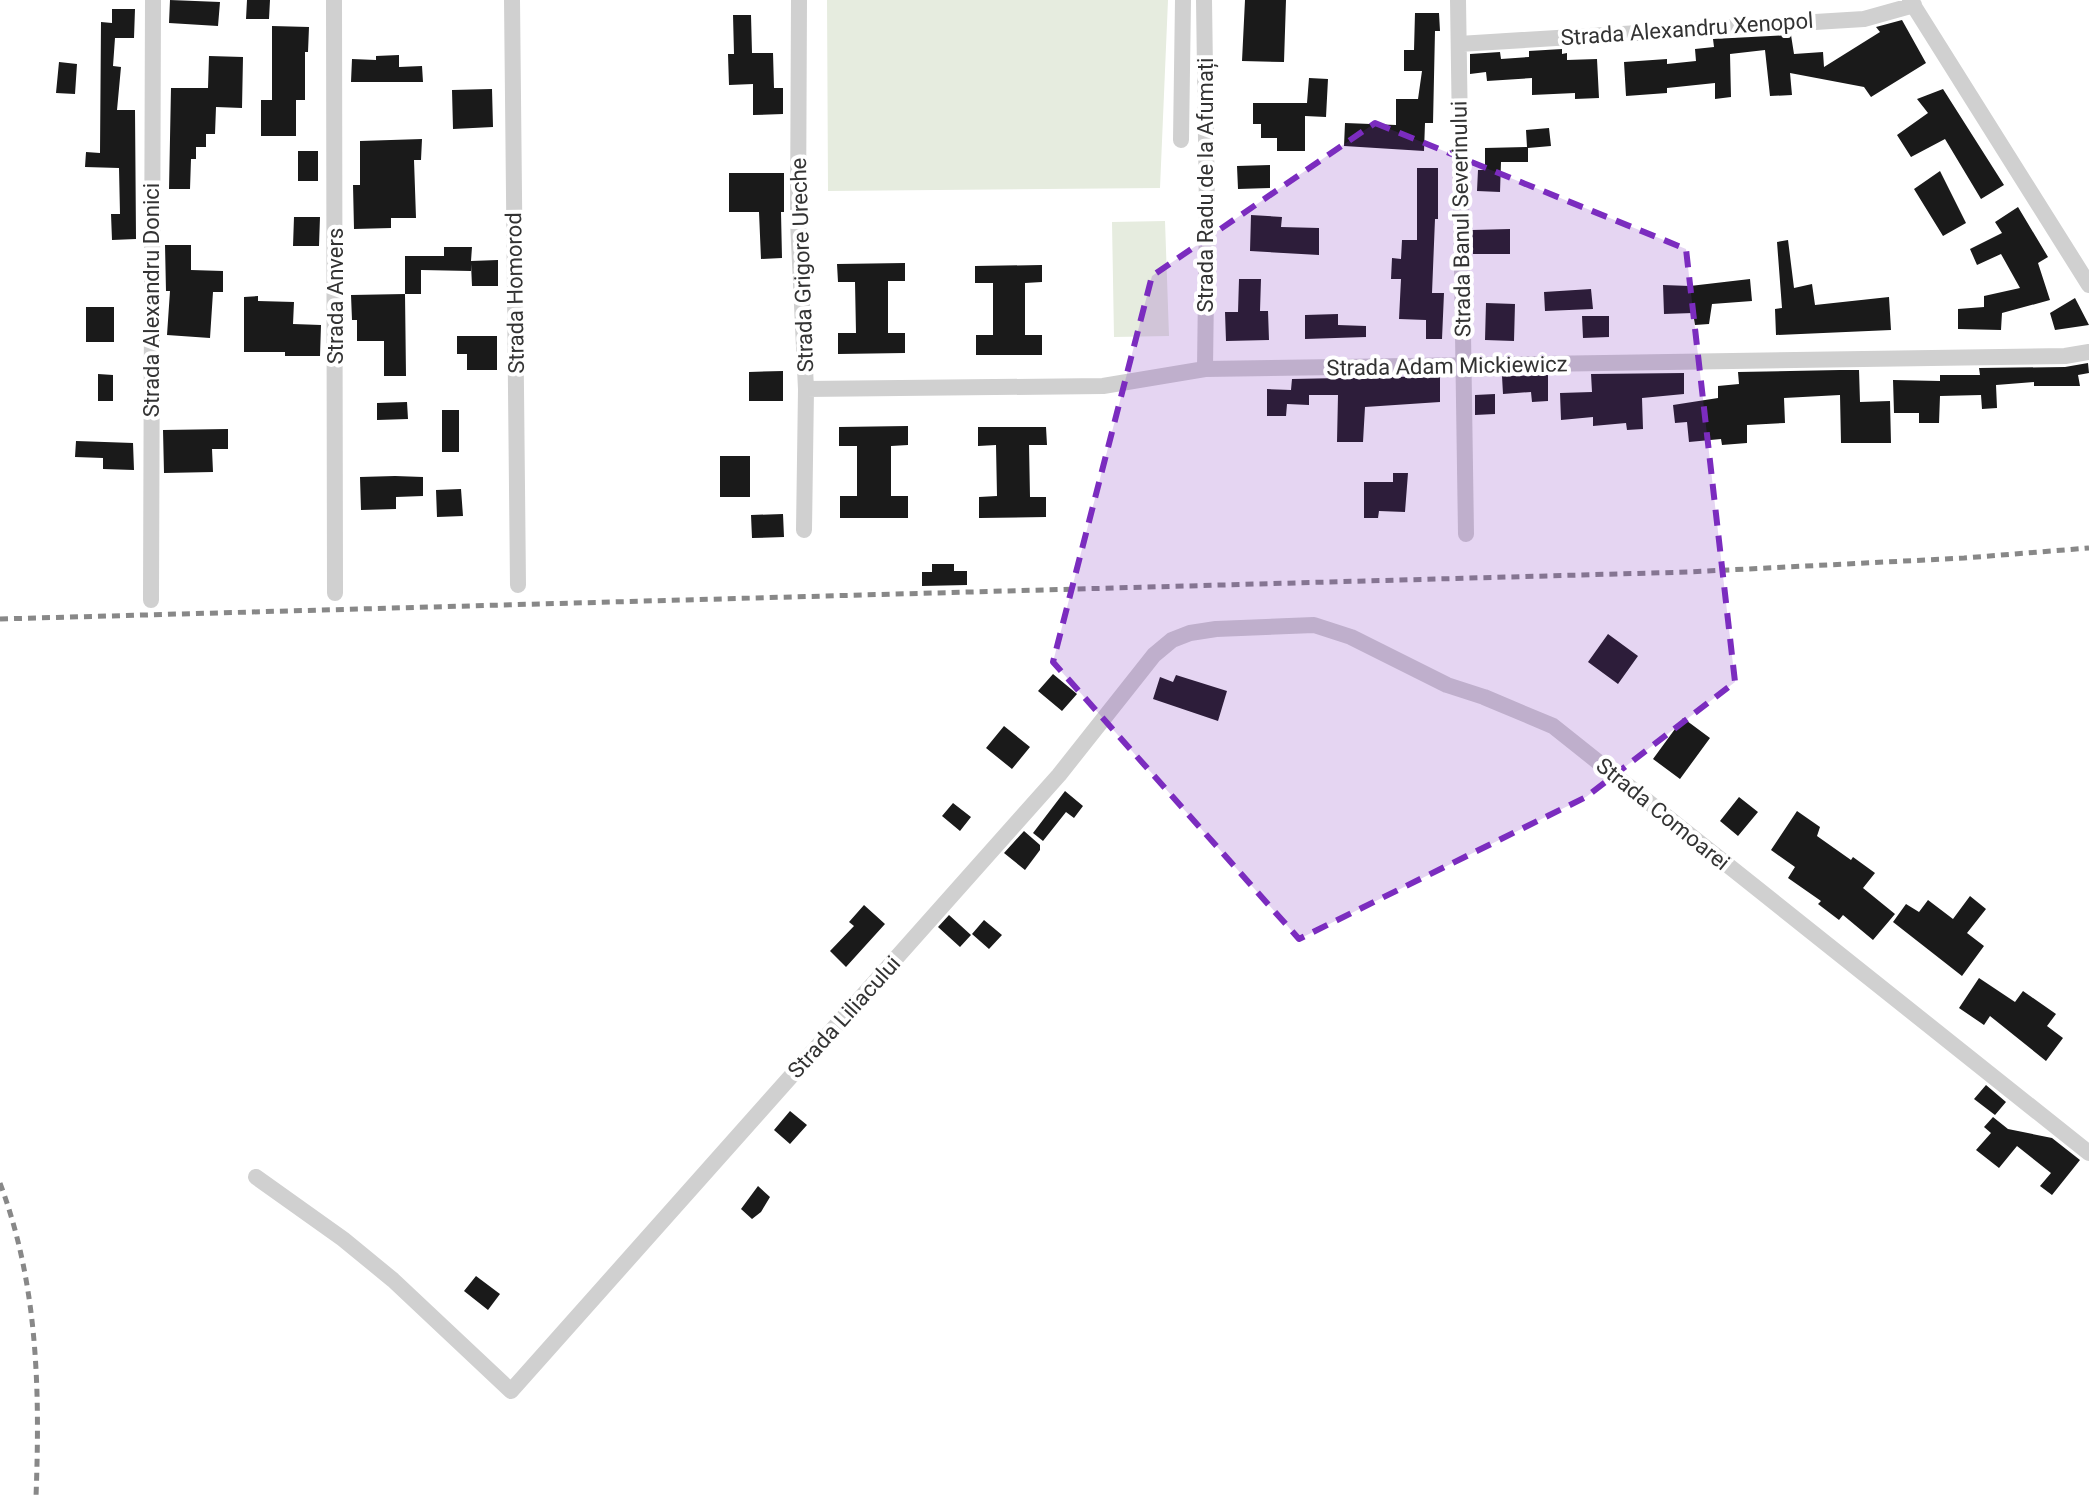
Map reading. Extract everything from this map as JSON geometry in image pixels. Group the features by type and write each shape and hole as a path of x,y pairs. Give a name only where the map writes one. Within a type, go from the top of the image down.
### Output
{"street":[{"name":"Strada Alexandru Donici","path":"151,600 153,0"},
{"name":"Strada Anvers","path":"334,0 335,593"},
{"name":"Strada Homorod","path":"512,0 518,585"},
{"name":"Strada Grigore Ureche","path":"799,0 798,221 806,389 804,530"},
{"path":"1181,140 1183,0"},
{"name":"Strada Radu de la Afumați","path":"1204,0 1207,211 1205,369"},
{"name":"Strada Banul Severinului","path":"1458,0 1466,534"},
{"path":"1912,3 2089,285"},
{"name":"Strada Alexandru Xenopol","path":"1459,44 1864,19 1912,3"},
{"name":"Strada Adam Mickiewicz","path":"806,389 1103,386 1205,369 2047,357 2089,352"},
{"name":"Strada Comoarei","path":"1172,640 1190,633 1216,629 1314,625 1351,637 1447,685 1553,726 2089,1153"},
{"name":"Strada Liliacului","path":"256,1177 343,1239 393,1280 511,1391 1059,775 1154,655 1172,640"}],"highlighted area":[{"path":"1375,123 1686,249 1735,682 1586,797 1299,939 1053,662 1152,276"}],"shaded area":[{"path":"827,0 1168,0 1160,188 828,191"},
{"path":"1165,221 1169,336 1114,337 1112,222"}],"building":[{"path":"170,0 220,2 218,26 169,23"},
{"path":"247,0 270,0 269,19 246,19"},
{"path":"1245,0 1286,0 1284,62 1242,61"},
{"path":"112,9 135,9 134,38 115,38 113,66 121,67 117,110 135,110 136,239 112,240 111,214 120,214 119,168 85,167 86,152 100,153 101,22 112,23"},
{"path":"1415,13 1439,13 1440,31 1435,31 1433,123 1425,123 1424,151 1344,146 1345,123 1396,125 1396,99 1418,99 1422,71 1404,71 1404,50 1414,50"},
{"path":"733,15 751,15 752,53 773,53 774,88 783,88 783,114 753,115 753,84 729,85 728,54 734,54"},
{"path":"1902,20 1926,63 1871,97 1864,87 1790,73 1792,95 1770,96 1765,50 1730,54 1731,97 1715,99 1715,83 1667,88 1667,93 1626,96 1624,62 1667,59 1667,64 1696,61 1695,49 1714,47 1713,39 1791,35 1794,54 1823,52 1824,67 1880,32 1876,27"},
{"path":"272,26 309,27 308,52 305,52 305,100 296,100 296,136 261,136 261,100 272,100"},
{"path":"1562,49 1562,54 1567,53 1567,60 1597,59 1599,98 1575,99 1575,93 1532,95 1532,78 1487,81 1486,72 1470,74 1470,54 1500,52 1501,59 1529,57 1529,51"},
{"path":"399,55 399,67 422,66 423,82 351,82 352,59 376,60 376,56"},
{"path":"209,56 243,57 242,108 216,107 215,134 206,134 206,147 196,147 196,159 191,159 190,189 169,189 171,88 208,88"},
{"path":"59,62 77,64 75,94 56,93"},
{"path":"1309,78 1328,79 1326,117 1305,116 1305,151 1277,151 1277,138 1261,138 1261,124 1253,124 1253,103 1307,103"},
{"path":"492,89 493,127 453,129 452,90"},
{"path":"1943,89 2004,185 1981,199 1945,139 1911,157 1897,135 1928,113 1917,99"},
{"path":"1549,128 1551,146 1528,148 1528,162 1501,162 1500,192 1477,191 1478,170 1485,170 1485,148 1527,147 1526,130"},
{"path":"422,139 421,160 414,160 416,218 391,218 391,228 354,229 353,185 360,185 360,141"},
{"path":"298,151 318,151 318,181 298,181"},
{"path":"1270,165 1270,188 1238,189 1237,166"},
{"path":"1417,168 1438,168 1438,219 1435,219 1432,293 1444,293 1442,339 1426,339 1426,320 1399,319 1401,279 1391,279 1392,258 1401,259 1402,240 1417,240"},
{"path":"1940,171 1966,223 1943,236 1914,189"},
{"path":"729,173 784,173 782,258 761,259 759,212 729,212"},
{"path":"2018,207 2048,257 2038,263 2050,300 2002,313 2001,330 1958,329 1958,309 1984,307 1984,296 2020,288 2001,254 1977,265 1970,249 2002,233 1995,222"},
{"path":"1251,215 1282,217 1281,227 1319,228 1319,255 1250,251"},
{"path":"294,217 320,217 319,246 293,246"},
{"path":"1510,229 1510,254 1473,254 1472,230"},
{"path":"1788,240 1794,288 1812,284 1815,305 1889,297 1891,330 1776,335 1775,309 1782,308 1777,242"},
{"path":"165,245 191,245 191,270 223,271 223,292 213,292 210,338 167,335 170,291 166,291"},
{"path":"444,247 472,247 471,261 498,260 498,286 472,286 471,264 471,271 421,270 421,294 405,294 405,256 444,256"},
{"path":"905,263 905,281 888,281 888,333 905,333 905,353 838,354 838,333 856,333 855,282 838,282 837,264"},
{"path":"1042,265 1042,282 1025,283 1025,335 1042,335 1042,355 976,355 976,335 993,335 993,283 975,283 975,266"},
{"path":"1239,279 1261,279 1260,311 1268,311 1269,340 1226,341 1225,312 1238,312"},
{"path":"1750,279 1752,301 1712,304 1709,324 1695,325 1693,313 1664,314 1663,285 1690,286"},
{"path":"1591,289 1593,309 1545,311 1544,292"},
{"path":"405,294 406,376 384,376 384,341 357,341 357,320 352,320 351,295"},
{"path":"258,296 258,301 294,302 293,324 321,325 320,356 244,352 244,297"},
{"path":"2075,298 2089,325 2055,330 2050,313"},
{"path":"1486,303 1515,304 1514,341 1485,340"},
{"path":"86,307 114,307 114,342 86,342"},
{"path":"1338,314 1338,325 1366,326 1366,337 1305,339 1305,315"},
{"path":"1582,316 1609,316 1609,337 1583,338"},
{"path":"457,336 497,336 497,370 467,370 467,354 457,354"},
{"path":"2088,363 2089,373 2078,375 2080,386 2034,386 2034,382 1996,385 1997,408 1982,409 1981,395 1940,396 1939,423 1919,423 1919,413 1894,413 1893,380 1940,381 1940,375 1980,375 1979,368 2065,367"},
{"path":"1859,370 1860,402 1890,401 1891,443 1841,443 1840,395 1784,398 1785,423 1747,425 1747,443 1722,445 1721,439 1689,442 1687,422 1675,423 1673,405 1718,398 1718,386 1739,384 1738,372"},
{"path":"783,371 783,401 749,401 749,372"},
{"path":"1684,373 1684,394 1642,398 1643,429 1627,430 1626,423 1593,426 1593,417 1561,420 1560,393 1592,392 1591,374"},
{"path":"98,374 113,375 113,401 98,401"},
{"path":"1548,375 1548,401 1532,402 1531,392 1503,394 1502,376"},
{"path":"1440,376 1440,402 1365,407 1363,442 1337,442 1338,395 1309,395 1309,405 1287,404 1286,416 1267,416 1267,389 1291,390 1292,379"},
{"path":"1495,394 1495,414 1475,415 1475,395"},
{"path":"407,402 408,419 377,420 377,403"},
{"path":"442,410 459,410 459,452 442,452"},
{"path":"908,426 908,445 891,446 891,496 908,496 908,518 840,518 840,496 857,496 857,446 839,446 839,427"},
{"path":"978,427 1046,427 1047,445 1029,445 1030,497 1046,497 1046,517 979,518 979,497 997,496 996,445 978,446"},
{"path":"228,429 228,449 212,449 213,472 164,473 163,430"},
{"path":"76,441 133,443 134,470 103,469 103,458 75,457"},
{"path":"720,456 750,456 750,497 720,497"},
{"path":"1393,473 1408,473 1405,512 1379,511 1378,518 1364,518 1364,482 1393,482"},
{"path":"360,477 423,477 423,496 396,497 396,509 361,510"},
{"path":"461,489 463,516 437,517 436,490"},
{"path":"783,514 784,537 752,538 751,515"},
{"path":"932,564 954,564 954,571 967,571 967,585 922,586 922,572 932,572"},
{"path":"1608,634 1638,656 1618,684 1588,662"},
{"path":"1053,674 1077,694 1062,711 1038,691"},
{"path":"1176,675 1227,691 1218,721 1153,699 1160,677 1173,682"},
{"path":"1683,718 1710,738 1680,779 1653,759"},
{"path":"1004,726 1030,747 1012,769 986,748"},
{"path":"1065,791 1083,806 1074,818 1066,812 1043,841 1033,833"},
{"path":"1739,797 1758,812 1738,836 1720,821"},
{"path":"953,803 971,817 960,831 942,816"},
{"path":"1797,811 1820,827 1817,836 1875,873 1863,888 1895,914 1873,940 1843,915 1839,920 1818,904 1821,901 1788,878 1795,867 1771,850"},
{"path":"1024,831 1040,845 1040,850 1025,870 1004,853"},
{"path":"1970,896 1986,909 1967,933 1984,946 1962,976 1893,922 1906,904 1919,912 1928,900 1953,919"},
{"path":"864,905 885,924 846,967 830,951 854,926 849,922"},
{"path":"949,915 971,935 960,947 938,927"},
{"path":"984,920 1002,935 989,949 972,934"},
{"path":"1979,978 2015,1002 2023,991 2056,1014 2047,1026 2063,1038 2046,1061 1990,1016 1984,1025 1959,1008"},
{"path":"1986,1085 2006,1102 1995,1115 1974,1099"},
{"path":"790,1111 807,1125 790,1144 774,1130"},
{"path":"1993,1117 2008,1129 2052,1138 2080,1160 2052,1195 2040,1186 2051,1173 2017,1146 1999,1168 1976,1150 1991,1133 1984,1127"},
{"path":"758,1186 770,1197 761,1212 752,1219 741,1209"},
{"path":"476,1276 500,1294 488,1310 464,1291"}],"railway":[{"path":"0,619 1688,572 1964,558 2089,548"},
{"path":"0,1183 22,1260 34,1338 36,1497"}]}
